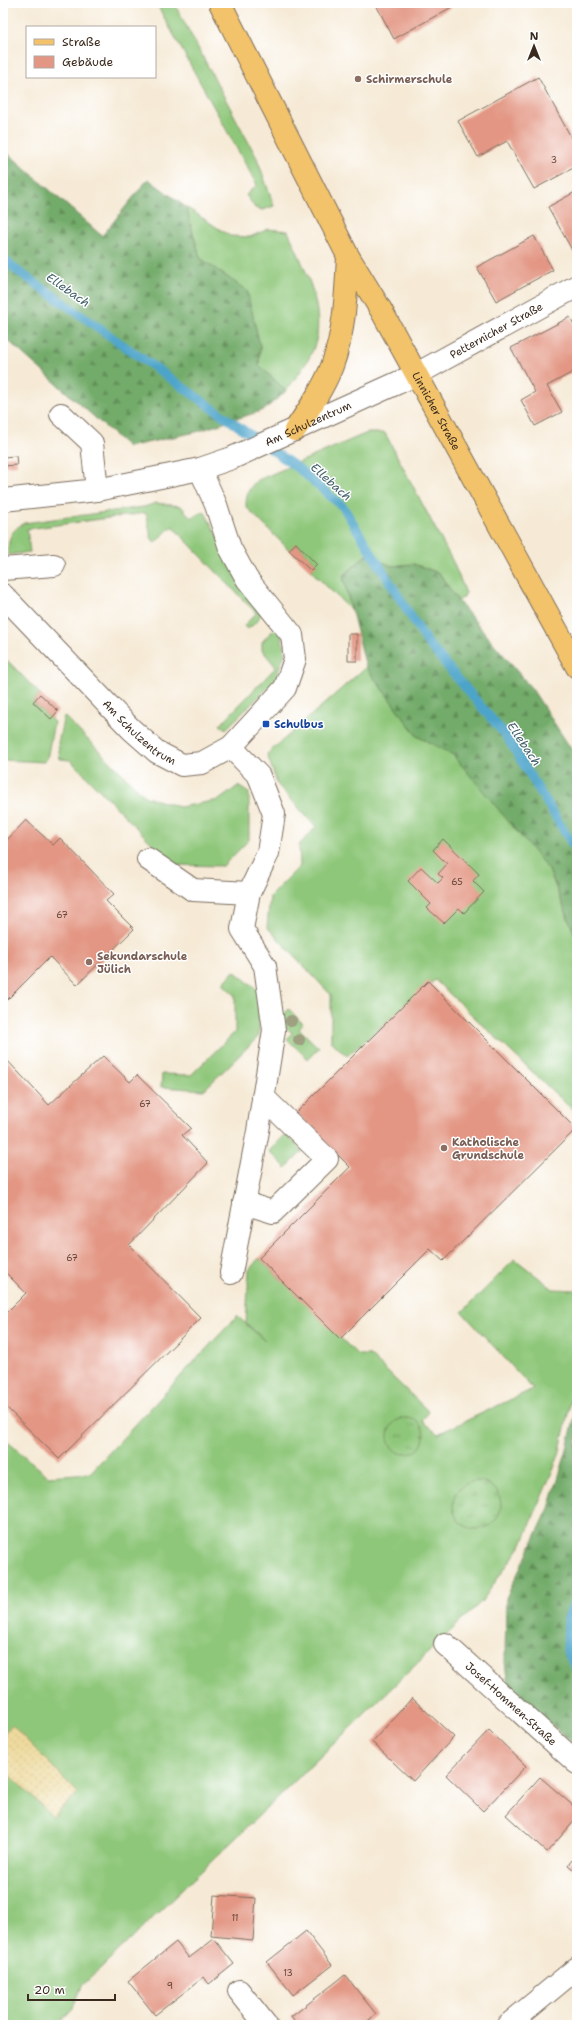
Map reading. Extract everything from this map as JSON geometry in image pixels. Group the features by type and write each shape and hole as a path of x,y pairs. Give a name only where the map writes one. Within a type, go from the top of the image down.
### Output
{"main road":[{"name":"Linnicher Straße","path":"220,3 348,256 381,310 415,375 577,667"},
{"path":"288,433 315,400 332,366 342,325 348,256"}],"street":[{"name":"Petternicher Straße","path":"415,375 577,286"},
{"name":"Am Schulzentrum","path":"3,500 97,490 200,469 232,458 415,375"},
{"path":"61,414 92,443 97,490"},
{"name":"Am Schulzentrum","path":"3,595 131,729 157,752 182,765 202,763 231,747 285,688 295,659 292,635 247,578 230,548 216,505 200,469"},
{"path":"3,569 54,565"},
{"path":"231,747 259,776 274,814 268,853 249,893 242,929 265,966 274,1030 231,1273"},
{"path":"148,859 193,890 249,893"},
{"path":"244,1203 273,1212 327,1158 263,1097"},
{"name":"Josef-Hommen-Straße","path":"445,1644 577,1763"},
{"path":"508,2025 577,1968"},
{"path":"239,1991 266,2025"}],"green space":[{"path":"156,3 174,3 257,158 274,206 263,210 255,208 246,195 257,185"},
{"path":"3,149 102,236 148,179 186,207 200,258 247,291 260,346 259,365 286,391 264,410 196,432 128,447 3,336"},
{"path":"186,207 230,236 250,237 268,229 288,231 310,282 317,308 318,322 317,336 313,351 305,365 286,391 259,365 260,346 247,291 200,258"},
{"path":"367,433 385,433 453,562 466,593 463,598 458,601 439,573 413,564 392,566 366,555 343,576 351,610 311,571 317,565 296,543 289,550 246,507 248,492 258,480"},
{"path":"156,503 181,506 191,518 204,511 261,611 258,620 252,626 247,629 244,626 256,613 172,526 155,543 151,537 146,513 27,529 30,552 8,555 9,540 13,532 24,523 144,507"},
{"path":"366,555 392,566 413,564 439,573 458,601 532,689 577,758 577,940 549,870 453,755 417,736 366,667 343,576"},
{"path":"276,629 281,633 285,653 275,681 226,729 220,725 276,667 262,650 262,642"},
{"path":"3,656 40,694 33,702 54,722 47,759 44,762 3,760"},
{"path":"366,667 417,736 453,755 482,786 549,870 577,940 577,1114 435,980 347,1056 331,1041 331,995 267,927 270,896 300,866 299,845 316,827 277,784 267,754"},
{"path":"64,716 146,797 180,807 219,800 238,786 249,793 249,840 223,866 173,865 70,760 60,759 58,743"},
{"path":"234,971 259,991 259,1036 204,1090 161,1087 162,1074 191,1075 235,1032 235,995 223,984"},
{"path":"289,1009 303,1024 299,1029 319,1048 308,1059 287,1039 292,1033 278,1020"},
{"path":"286,1134 303,1151 286,1168 269,1151"},
{"path":"259,1258 358,1355 370,1355 429,1412 422,1421 438,1434 533,1389 462,1312 515,1259 553,1289 576,1290 576,1377 559,1455 522,1544 482,1601 82,1986 73,2008 57,2025 3,2025 3,1768 53,1817 78,1793 12,1726 3,1734 3,1438 48,1476 90,1473 237,1316 265,1341 246,1323 249,1270"},
{"path":"577,1407 577,1748 508,1686 505,1662 506,1598 549,1508 566,1453"},
{"path":"410,1418 419,1423 423,1429 423,1443 419,1449 410,1454 402,1454 393,1449 389,1443 388,1432 393,1423 399,1419"},
{"path":"472,1481 482,1481 494,1488 501,1500 501,1510 494,1522 482,1529 472,1529 464,1525 457,1518 453,1510 453,1500 457,1492 464,1485"}],"sand":[{"path":"12,1725 78,1793 53,1817 3,1768 3,1734"}],"building":[{"path":"375,3 459,3 394,39"},
{"path":"538,77 577,148 577,166 534,189 507,141 478,157 458,121"},
{"path":"577,191 577,257 576,257 548,207"},
{"path":"534,236 553,270 496,301 477,267"},
{"path":"570,317 577,330 577,370 547,386 562,412 535,426 521,400 535,392 511,348"},
{"path":"16,456 17,465 3,466 3,457"},
{"path":"296,543 317,565 311,571 289,550"},
{"path":"348,634 357,634 357,661 348,661"},
{"path":"40,694 58,711 51,719 33,702"},
{"path":"26,820 53,845 60,838 114,894 106,901 134,929 77,985 50,957 3,1004 3,844"},
{"path":"443,839 479,874 473,881 484,892 464,913 459,908 444,923 427,908 431,904 408,881 421,867 438,883 443,878 438,874 447,864 433,850"},
{"name":"Katholische Grundschule","path":"428,981 576,1129 443,1261 430,1249 340,1339 259,1258 350,1167 296,1113"},
{"path":"3,1050 5,1058 49,1105 103,1056 130,1082 137,1075 191,1128 182,1135 208,1163 129,1245 201,1318 59,1459 3,1404 3,1316 26,1293 3,1270"},
{"path":"412,1698 454,1737 413,1781 372,1742"},
{"path":"489,1730 526,1766 483,1811 446,1775"},
{"path":"540,1777 577,1809 577,1818 547,1852 506,1815"},
{"path":"577,1854 577,1872 568,1865"},
{"path":"214,1895 256,1898 253,1940 211,1936"},
{"path":"306,1931 332,1965 293,1995 267,1962"},
{"path":"214,1939 234,1964 209,1984 204,1977 155,2015 128,1981 176,1942 189,1958"},
{"path":"345,1975 376,2014 363,2025 297,2025 291,2017"}],"waterway":[{"name":"Ellebach","path":"3,258 15,269 299,469 343,507 427,642 506,736 577,852"},
{"name":"Ellebach","path":"577,1596 568,1618 567,1652 577,1669"}],"place":[{"name":"Schirmerschule","path":"358,79"},
{"name":"Schulbus","path":"266,724"},
{"name":"Sekundarschule Jülich","path":"89,962"},
{"name":"Katholische Grundschule","path":"444,1148"}]}
